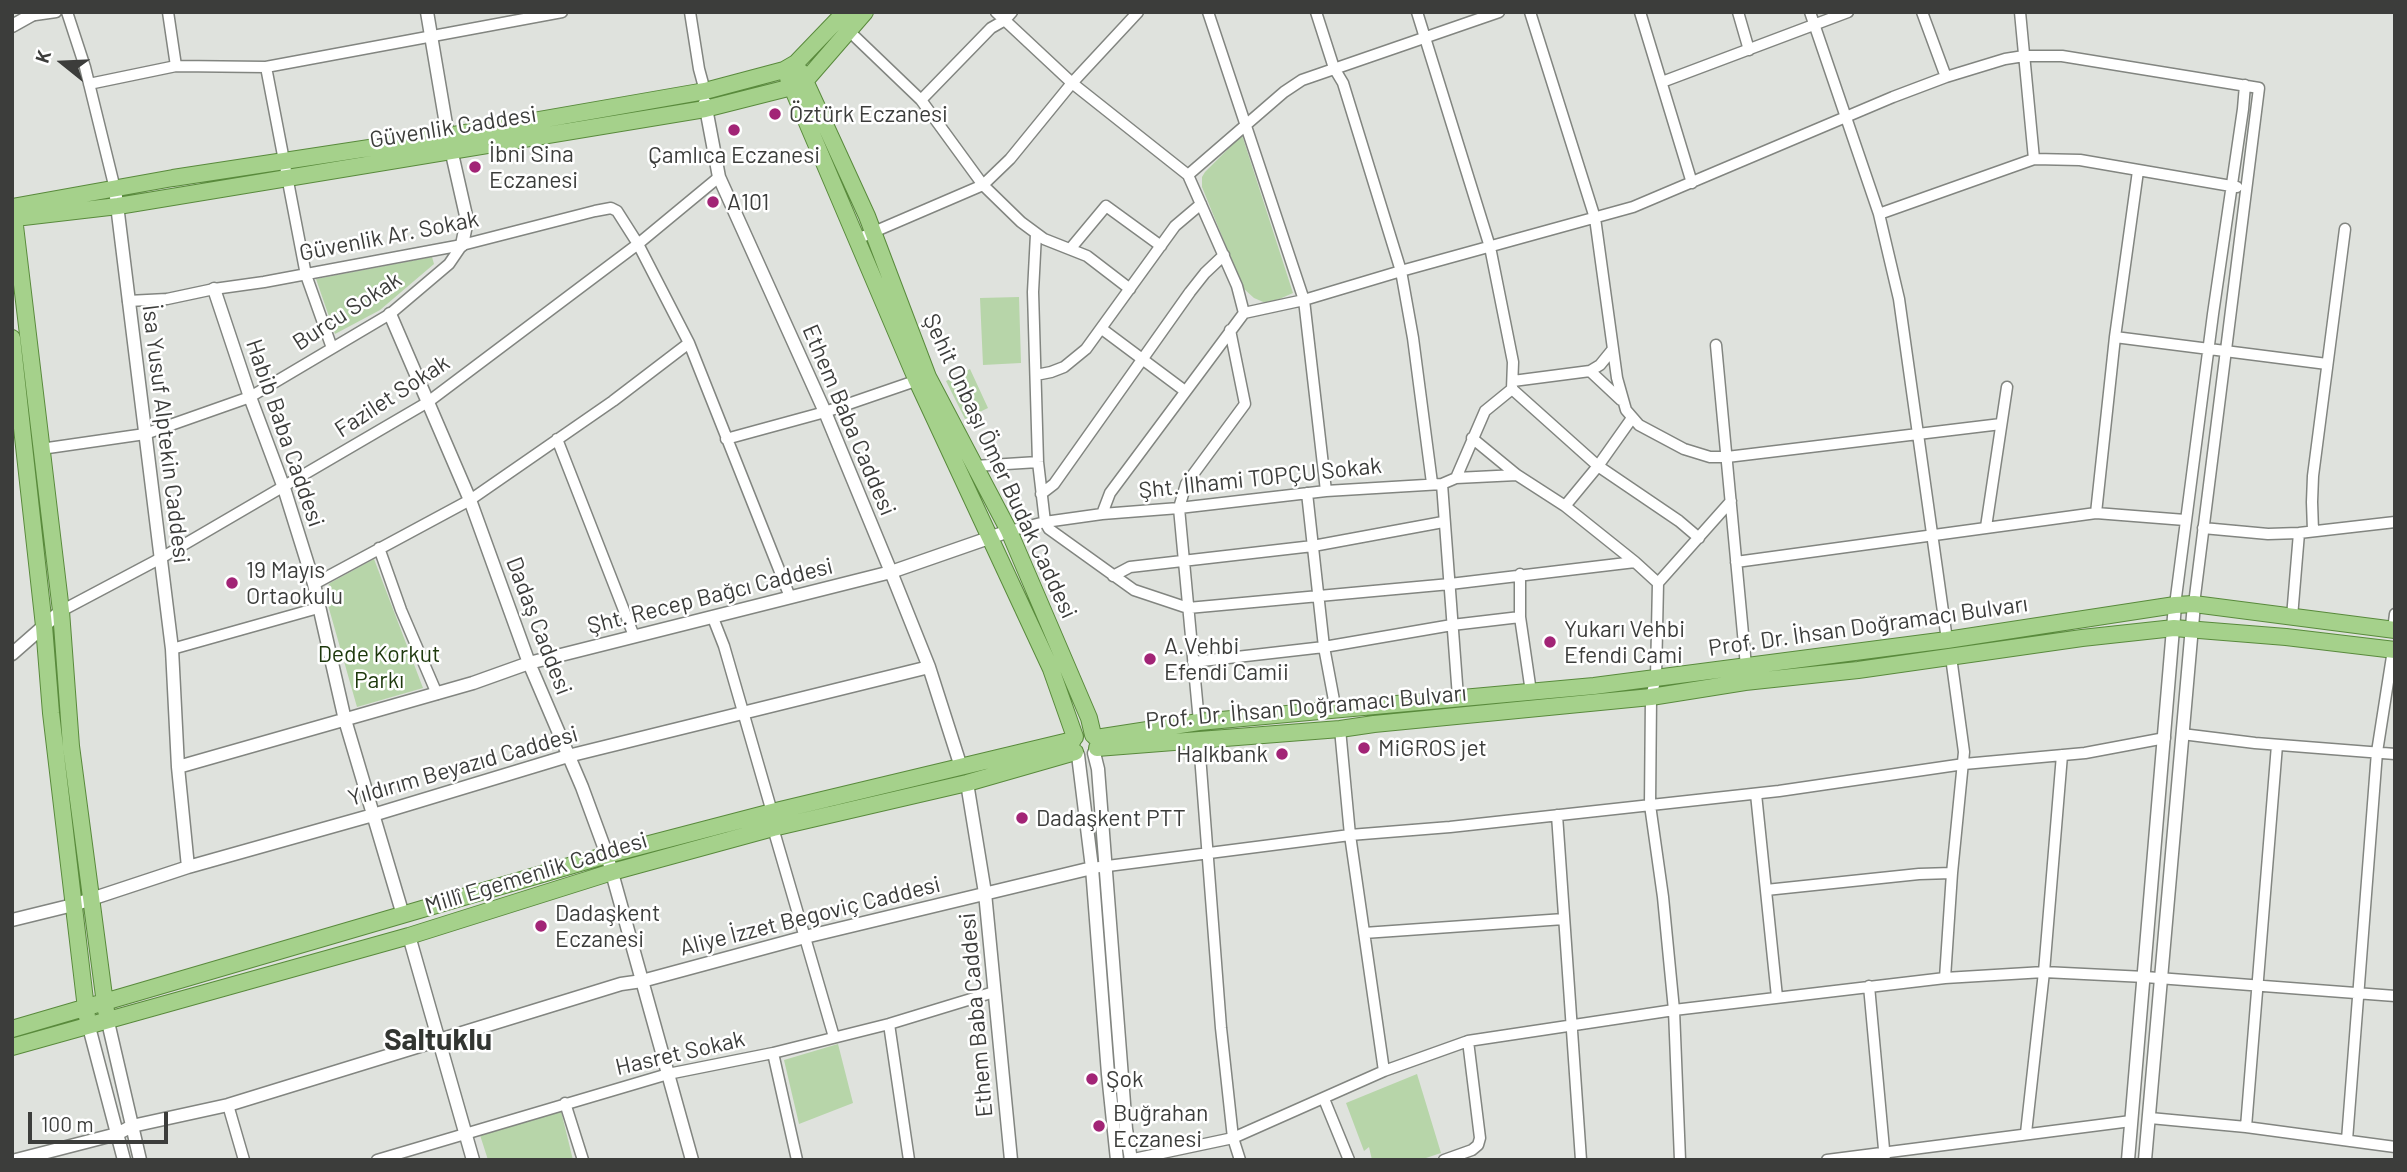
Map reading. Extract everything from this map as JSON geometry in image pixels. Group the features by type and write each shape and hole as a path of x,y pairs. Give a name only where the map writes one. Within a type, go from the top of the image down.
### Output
{"main road":[{"path":"790,67 845,12"},
{"path":"799,83 865,12"},
{"name":"Güvenlik Caddesi","path":"13,211 118,206 286,178 705,90 790,67"},
{"name":"Şehit Onbaşı Ömer Budak Caddesi","path":"790,67 874,231 923,379 975,466 1009,531 1089,718 1095,744"},
{"name":"Güvenlik Caddesi","path":"13,211 116,189 285,160 449,143 705,109 799,83"},
{"name":"Şehit Onbaşı Ömer Budak Caddesi","path":"799,83 855,240 923,379 989,537 1051,669 1075,746"},
{"path":"13,211 26,449 61,611 71,746 108,1022"},
{"path":"12,338 26,449 51,713 89,1027"},
{"name":"Prof. Dr. İhsan Doğramacı Bulvarı","path":"1095,744 1199,722 1531,692 1656,677 1947,640 2175,604 2394,625"},
{"name":"Prof. Dr. İhsan Doğramacı Bulvarı","path":"1095,744 1199,742 1651,697 1745,682 2174,628 2286,636 2394,650"},
{"path":"1084,732 1095,744 1088,757 1075,746 1084,732"},
{"name":"Millî Egemenlik Caddesi","path":"12,1047 409,936 773,820 961,766 1075,746"},
{"name":"Millî Egemenlik Caddesi","path":"12,1029 607,855 967,783 1075,746"}],"street":[{"path":"12,26 36,14 67,12"},
{"name":"İsa Yusuf Alptekin Caddesi","path":"67,12 116,189 172,649 178,767 188,867"},
{"path":"168,12 176,66"},
{"path":"427,12 449,143 467,220 462,245"},
{"path":"89,84 176,66 266,67 431,37 505,18 562,12"},
{"path":"690,12 705,90"},
{"path":"855,240 983,185 1010,159 1072,83 1138,12"},
{"path":"1208,12 1304,300 1325,491"},
{"path":"1316,12 1334,68 1343,83 1401,271 1443,522 1458,697"},
{"path":"1417,12 1490,247 1513,362 1512,385 1598,466 1679,521 1699,538"},
{"path":"1188,175 1291,87 1313,74 1499,12"},
{"path":"1530,12 1595,218 1623,401 1626,410 1639,425 1684,449 1710,457 1727,457 2001,424"},
{"path":"1640,12 1692,183"},
{"path":"1738,12 1749,50"},
{"path":"1810,12 1879,214 1899,299 1947,640"},
{"path":"1662,82 1848,12"},
{"path":"1922,12 1947,77"},
{"path":"2020,12 2034,159"},
{"path":"921,100 1004,15 1072,83 1188,175 1237,286 1244,313"},
{"path":"849,31 921,100 983,185 1036,234 1092,259 1130,289"},
{"path":"1102,514 1110,493 1244,313 1304,300 1633,207 1947,77 2005,59 2062,56 2259,88 2191,628 2146,1160"},
{"path":"266,67 306,275 332,348"},
{"path":"2128,1160 2175,604 2245,85"},
{"name":"Ethem Baba Caddesi","path":"705,90 705,109 719,177 825,412 891,572 929,667 961,766"},
{"path":"1879,214 2034,159 2080,160 2247,189"},
{"path":"2096,513 2115,337 2138,171"},
{"name":"Fazilet Sokak","path":"61,611 284,488 428,402 638,244 719,177"},
{"path":"1036,375 1051,372 1075,359 1102,329 1182,219 1201,204"},
{"path":"1071,248 1106,205 1161,246"},
{"name":"Güvenlik Ar. Sokak","path":"128,301 167,299 462,245 611,208 617,211 638,244"},
{"path":"2313,531 2313,476 2345,229"},
{"path":"1036,234 1033,292 1038,462 1045,522 1049,529 1113,576 1146,595 1188,608 1450,584 1635,562"},
{"path":"638,244 689,343 790,597"},
{"name":"Burcu Sokak","path":"26,449 145,434 250,397 390,314 449,264 462,245"},
{"path":"1041,494 1054,484 1205,273 1224,256"},
{"name":"Habib Baba Caddesi","path":"214,289 284,488 314,584 345,720 403,915"},
{"name":"Dadaş Caddesi","path":"390,314 470,500 529,663 582,787 607,855 692,1160"},
{"path":"1102,329 1185,391"},
{"path":"1199,722 1179,508 1186,484 1245,404 1230,330"},
{"path":"2115,337 2326,364"},
{"path":"314,584 470,500 613,401 689,343"},
{"path":"1716,345 1746,666"},
{"path":"1457,478 1485,411 1512,385 1590,371 1600,365 1613,349"},
{"path":"1590,371 1623,401"},
{"path":"726,439 825,412 923,379"},
{"path":"1986,527 2007,387"},
{"path":"1564,506 1598,466 1632,418"},
{"path":"1472,438 1517,474 1564,506 1658,583"},
{"path":"557,439 634,636"},
{"path":"975,466 1038,462"},
{"name":"Şht. İlhami TOPÇU Sokak","path":"1009,531 1045,522 1102,514 1517,474"},
{"path":"1307,494 1324,647 1340,729 1350,835 1384,1071"},
{"path":"1680,1160 1674,1010 1663,897 1650,805 1651,697 1656,677 1658,583 1731,501"},
{"path":"1736,562 2096,513 2185,520"},
{"path":"1113,576 1130,567 1312,546 1443,522"},
{"path":"2203,528 2299,534 2395,522"},
{"name":"Şht. Recep Bağcı Caddesi","path":"178,767 437,694 529,663 891,572 1009,531"},
{"path":"2292,617 2299,534"},
{"path":"379,548 401,610 437,694"},
{"path":"1520,574 1520,617 1531,692"},
{"path":"172,649 318,608"},
{"path":"12,654 61,611"},
{"path":"1193,662 1324,647 1452,625 1520,617"},
{"path":"713,618 744,712 834,1037"},
{"path":"2347,1140 2377,752 2394,650"},
{"path":"1945,978 1952,873 1964,764 1951,657"},
{"name":"Yıldırım Beyazıd Caddesi","path":"12,920 73,905 188,867 373,816 568,756 929,667"},
{"path":"2182,734 2395,754"},
{"path":"1098,867 1350,835 1450,827 1756,793 1964,764 2085,753 2165,738"},
{"path":"1199,742 1220,1028 1233,1138 1240,1160"},
{"path":"1095,744 1107,1061 1117,1160"},
{"path":"2246,1127 2277,745"},
{"path":"1075,746 1098,867 1130,1159 1233,1138 1384,1071 1468,1041 1674,1010 1945,978 2044,972 2395,996"},
{"path":"2026,1133 2044,972 2062,755"},
{"name":"Ethem Baba Caddesi","path":"967,783 985,893 1011,1160"},
{"path":"1756,793 1777,997"},
{"path":"1558,815 1581,1160"},
{"name":"Aliye İzzet Begoviç Caddesi","path":"20,1159 117,1133 132,1126 228,1105 621,984 1098,867"},
{"path":"1766,890 1952,873"},
{"path":"1364,933 1564,919"},
{"path":"409,936 473,1160"},
{"path":"1869,986 1884,1156"},
{"name":"Hasret Sokak","path":"377,1160 668,1074 774,1053 889,1024 994,992"},
{"path":"108,1022 140,1160"},
{"path":"889,1024 909,1160"},
{"path":"89,1027 124,1160"},
{"path":"1444,1160 1472,1150 1480,1138 1468,1041"},
{"path":"774,1053 797,1160"},
{"path":"1324,1099 1349,1160"},
{"path":"565,1103 583,1160"},
{"path":"228,1105 244,1160"},
{"path":"2150,1118 2246,1127 2395,1147"},
{"path":"1827,1160 1884,1156 2026,1133 2132,1121"}],"green space":[{"path":"1242,135 1293,293 1268,304 1254,298 1243,288 1202,187 1205,172"},
{"path":"432,257 434,264 380,310 335,334 316,279"},
{"path":"1019,297 1021,363 983,365 980,298"},
{"path":"970,369 988,408 965,419 946,381"},
{"name":"Dede Korkut Parkı","path":"374,559 423,688 357,707 324,591 330,583"},
{"path":"838,1044 853,1103 799,1124 784,1060"},
{"path":"1417,1074 1441,1153 1420,1160 1372,1160 1369,1147 1364,1151 1346,1103"},
{"path":"561,1111 573,1160 488,1160 480,1135"}],"place":[{"name":"Öztürk Eczanesi","path":"775,114"},
{"name":"Çamlıca Eczanesi","path":"734,130"},
{"name":"İbni Sina Eczanesi","path":"475,167"},
{"name":"A101","path":"713,202"},
{"name":"19 Mayıs Ortaokulu","path":"232,583"},
{"name":"Yukarı Vehbi Efendi Cami","path":"1550,642"},
{"name":"A.Vehbi Efendi Camii","path":"1150,659"},
{"name":"MiGROS jet","path":"1364,748"},
{"name":"Halkbank","path":"1282,754"},
{"name":"Dadaşkent PTT","path":"1022,818"},
{"name":"Dadaşkent Eczanesi","path":"541,926"},
{"name":"Şok","path":"1092,1079"},
{"name":"Buğrahan Eczanesi","path":"1099,1126"}],"district":[{"name":"Saltuklu","path":"438,1040"}]}
